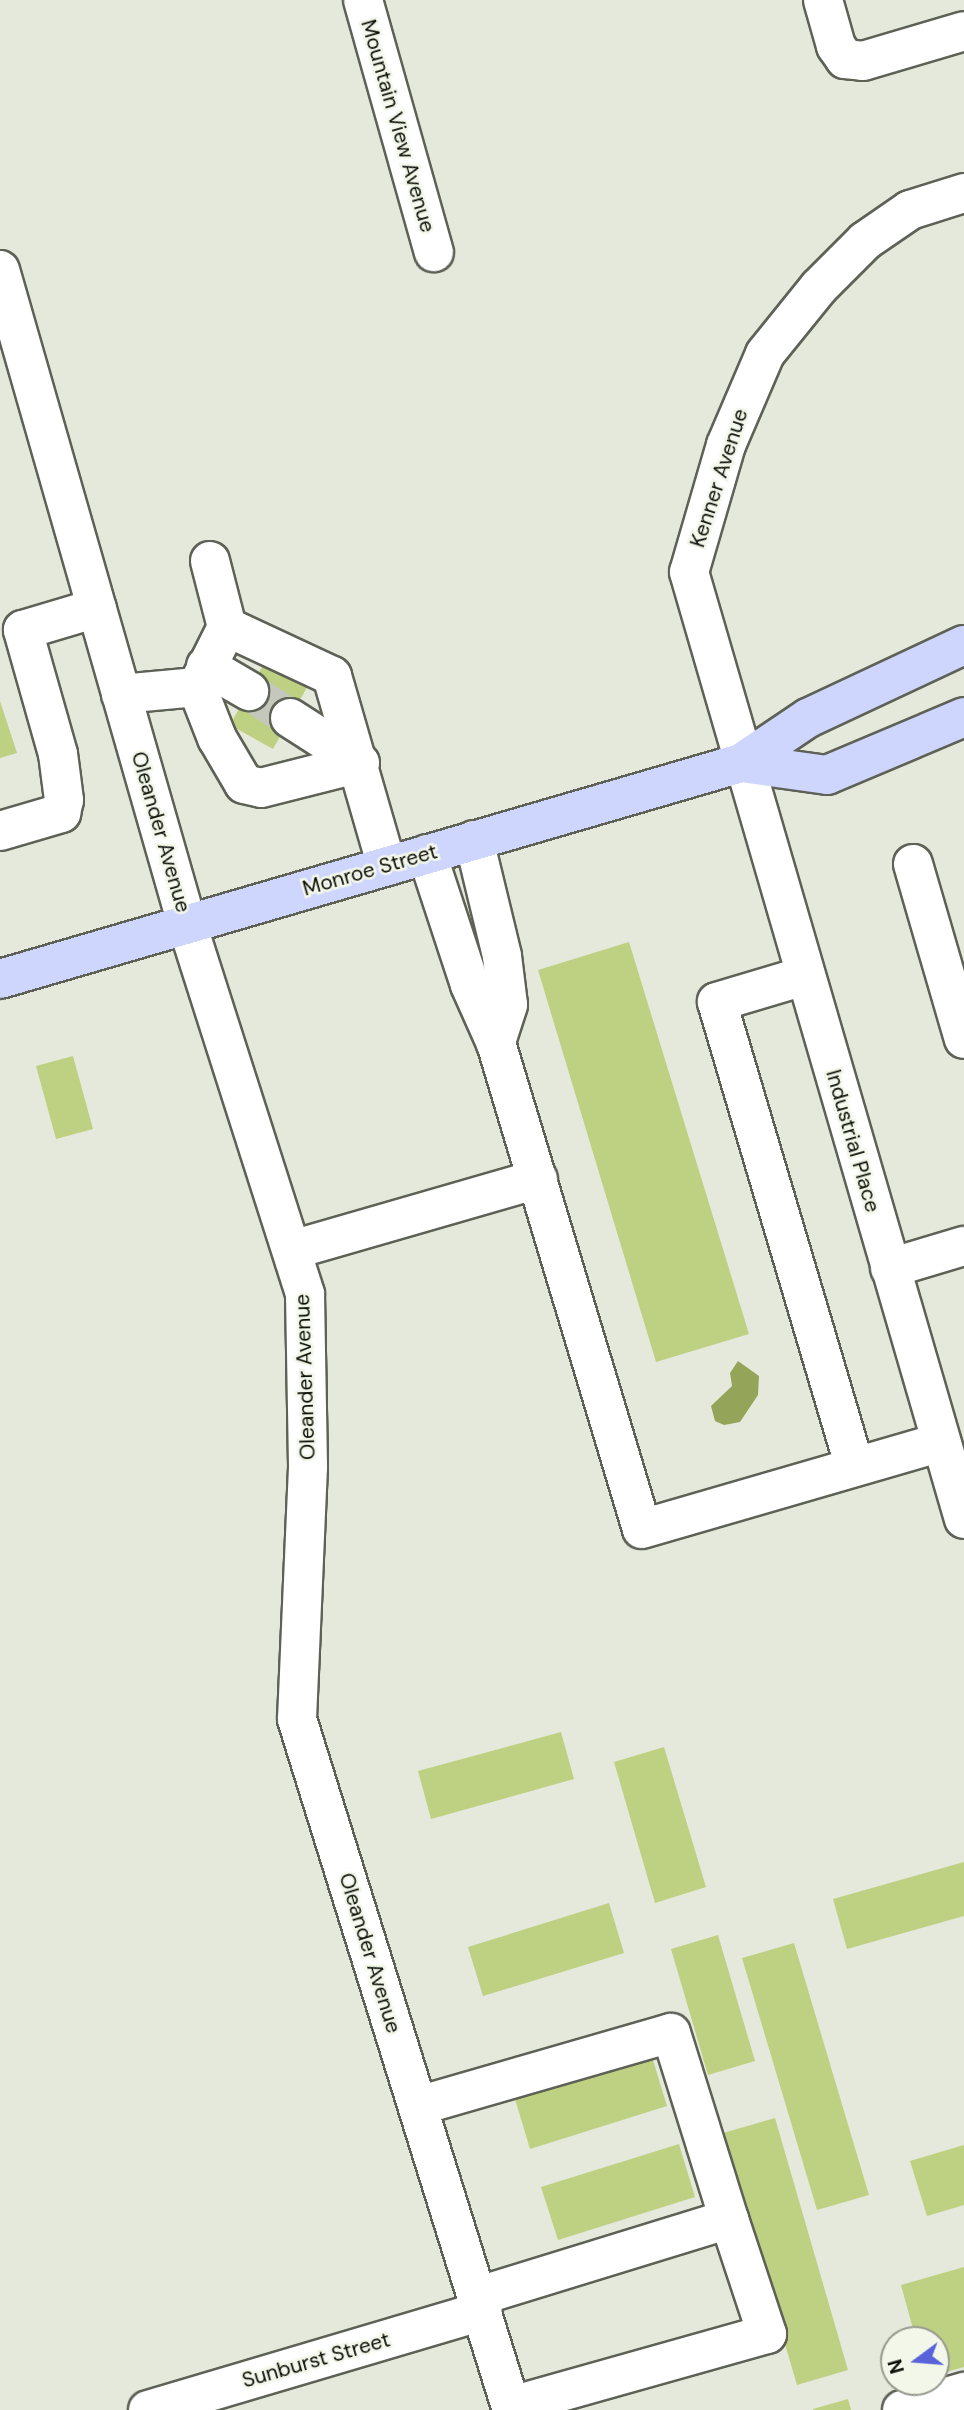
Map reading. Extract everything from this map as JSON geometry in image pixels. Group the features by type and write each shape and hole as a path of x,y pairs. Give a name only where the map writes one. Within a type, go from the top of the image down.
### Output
{"main road":[{"name":"Monroe Street","path":"0,979 741,763 808,718 964,645"},
{"name":"Monroe Street","path":"741,763 827,775 956,723"}],"street":[{"name":"Mountain View Avenue","path":"363,0 434,252"},
{"path":"823,0 836,46 845,59 863,61 964,31"},
{"name":"Kenner Avenue","path":"741,763 689,572 726,445 773,344 819,287 865,241 910,211 964,193"},
{"name":"Oleander Avenue","path":"0,271 187,924 305,1294 308,1467 297,1719 512,2408"},
{"path":"210,561 227,627 201,677 217,738 244,783 261,789 360,763"},
{"path":"0,831 61,813 64,800 58,754 23,631 97,608"},
{"path":"227,627 332,676 360,763 387,866"},
{"path":"121,694 201,677 249,691"},
{"path":"290,718 360,763"},
{"name":"Industrial Place","path":"741,763 964,1519"},
{"path":"474,840 502,956 508,1005 496,1043"},
{"path":"427,854 470,985 496,1043 642,1530 854,1465 941,1442"},
{"path":"913,864 964,1039"},
{"path":"804,976 718,1002 854,1465"},
{"path":"292,1250 538,1179"},
{"path":"890,1268 964,1246"},
{"path":"418,2106 671,2033 767,2334 512,2408"},
{"name":"Sunburst Street","path":"148,2410 481,2303 729,2219"},
{"path":"902,2410 964,2392"}],"shaded area":[{"path":"738,1361 759,1376 758,1395 740,1422 724,1425 715,1421 711,1406 732,1386 730,1373"}],"building":[{"path":"268,656 311,680 273,749 230,725"},
{"path":"0,701 17,753 0,758"},
{"path":"629,942 749,1334 656,1362 538,970"},
{"path":"73,1056 93,1129 56,1139 36,1066"},
{"path":"561,1732 574,1779 431,1819 418,1771"},
{"path":"664,1747 706,1887 655,1903 614,1762"},
{"path":"964,1862 964,1916 847,1949 833,1899"},
{"path":"609,1903 624,1953 483,1996 468,1947"},
{"path":"718,1935 755,2061 708,2075 671,1949"},
{"path":"794,1943 869,2195 817,2210 742,1958"},
{"path":"652,2057 667,2106 530,2149 515,2099"},
{"path":"775,2118 848,2370 797,2385 723,2133"},
{"path":"679,2144 695,2197 558,2240 541,2187"},
{"path":"964,2145 964,2205 927,2216 910,2161"},
{"path":"964,2267 964,2367 950,2371 950,2326 912,2326 901,2285"},
{"path":"848,2399 851,2410 813,2410 813,2409"}],"tunnel":[{"path":"249,691 290,718"}]}
